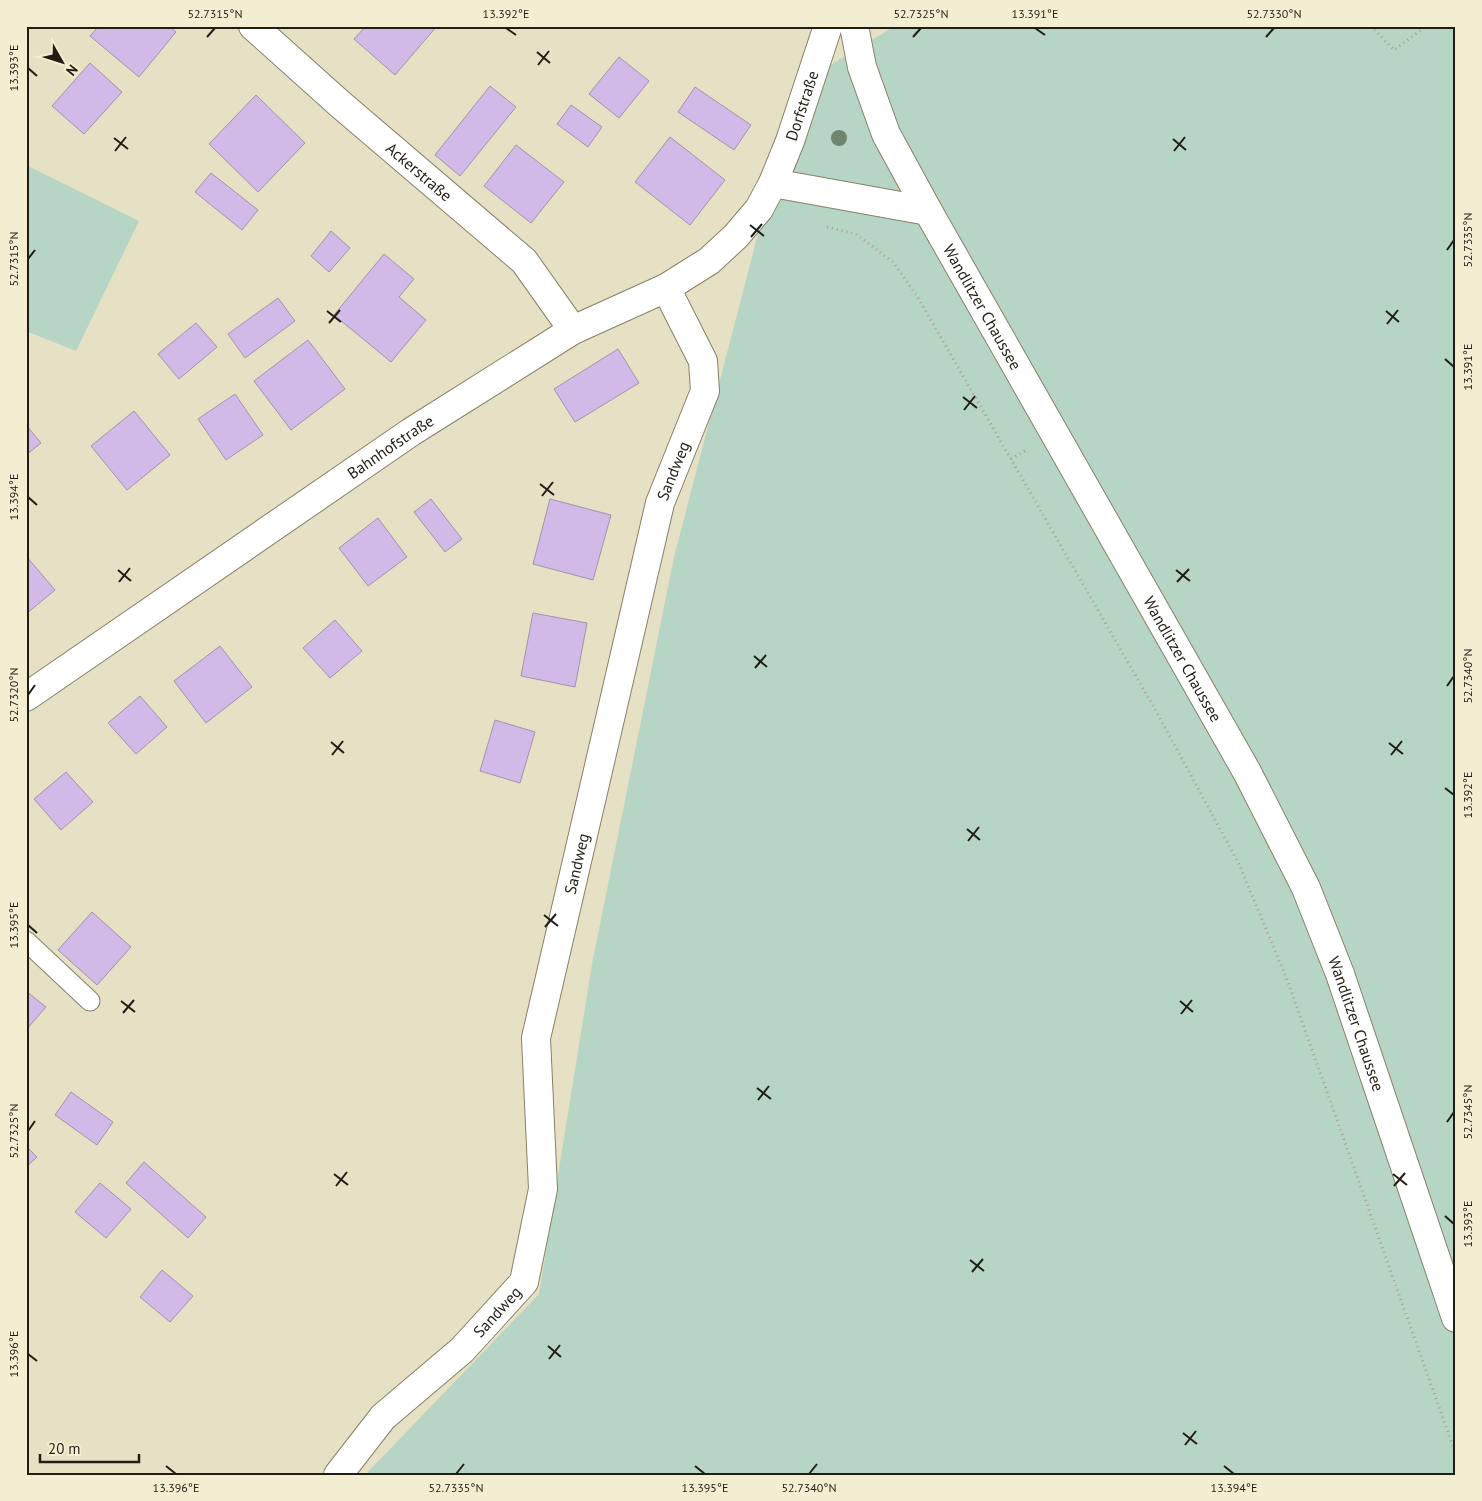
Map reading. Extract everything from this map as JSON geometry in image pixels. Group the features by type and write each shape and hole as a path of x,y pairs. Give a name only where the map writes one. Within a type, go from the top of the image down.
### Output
{"street":[{"name":"Ackerstraße","path":"253,26 340,104 524,261 573,330"},
{"name":"Dorfstraße","path":"759,209 773,183 790,141 828,26"},
{"name":"Wandlitzer Chaussee","path":"854,26 862,67 886,134 1247,772 1306,888 1340,974 1456,1318"},
{"path":"773,183 928,211"},
{"name":"Bahnhofstraße","path":"26,697 411,432 573,330 666,288 708,261 736,236 759,209"},
{"name":"Sandweg","path":"338,1475 383,1418 462,1350 524,1282 543,1189 536,1038 660,503 705,391 703,362 666,288"}],"lane":[{"path":"26,941 90,1001"}],"path":[{"path":"1371,26 1394,50 1426,26"},
{"path":"823,225 856,234 893,262 917,296 1156,711 1239,864 1288,982 1456,1455"}],"green space":[{"path":"895,26 1456,26 1456,1475 365,1475 539,1294 592,964 674,557 760,226 822,70"},
{"path":"26,165 139,221 76,351 26,331"}],"building":[{"path":"99,26 169,26 176,32 139,77 90,36"},
{"path":"366,26 437,26 395,75 354,39"},
{"path":"619,57 649,81 619,118 589,94"},
{"path":"90,63 122,92 84,134 52,106"},
{"path":"490,86 516,107 460,176 435,155"},
{"path":"695,87 751,125 734,150 678,112"},
{"path":"256,95 305,143 258,192 209,144"},
{"path":"571,105 602,127 588,147 557,124"},
{"path":"670,137 725,180 690,225 635,182"},
{"path":"516,145 564,182 531,223 484,186"},
{"path":"211,173 258,210 242,230 195,192"},
{"path":"331,231 350,248 329,272 311,256"},
{"path":"384,254 414,279 399,297 426,320 391,362 334,315"},
{"path":"278,298 295,321 245,358 228,334"},
{"path":"196,323 217,347 179,379 158,354"},
{"path":"308,340 345,389 291,430 254,381"},
{"path":"618,349 639,383 575,422 554,389"},
{"path":"235,394 263,435 226,460 198,419"},
{"path":"134,411 170,455 127,490 91,446"},
{"path":"26,425 41,443 26,455"},
{"path":"431,499 462,539 445,552 414,512"},
{"path":"550,499 611,515 593,580 533,564"},
{"path":"378,518 407,557 368,586 339,548"},
{"path":"26,556 55,590 26,614"},
{"path":"533,613 587,623 575,687 521,676"},
{"path":"335,620 362,651 330,678 303,648"},
{"path":"220,646 252,687 206,723 174,681"},
{"path":"140,696 167,727 136,754 108,723"},
{"path":"495,720 535,732 520,783 480,771"},
{"path":"66,772 93,802 61,830 34,799"},
{"path":"92,912 131,947 97,985 58,950"},
{"path":"26,991 46,1007 26,1030"},
{"path":"71,1092 113,1122 97,1145 55,1115"},
{"path":"26,1146 37,1157 26,1167"},
{"path":"144,1162 206,1217 188,1238 126,1183"},
{"path":"100,1183 131,1209 106,1238 75,1212"},
{"path":"162,1270 193,1296 170,1322 140,1297"}]}
